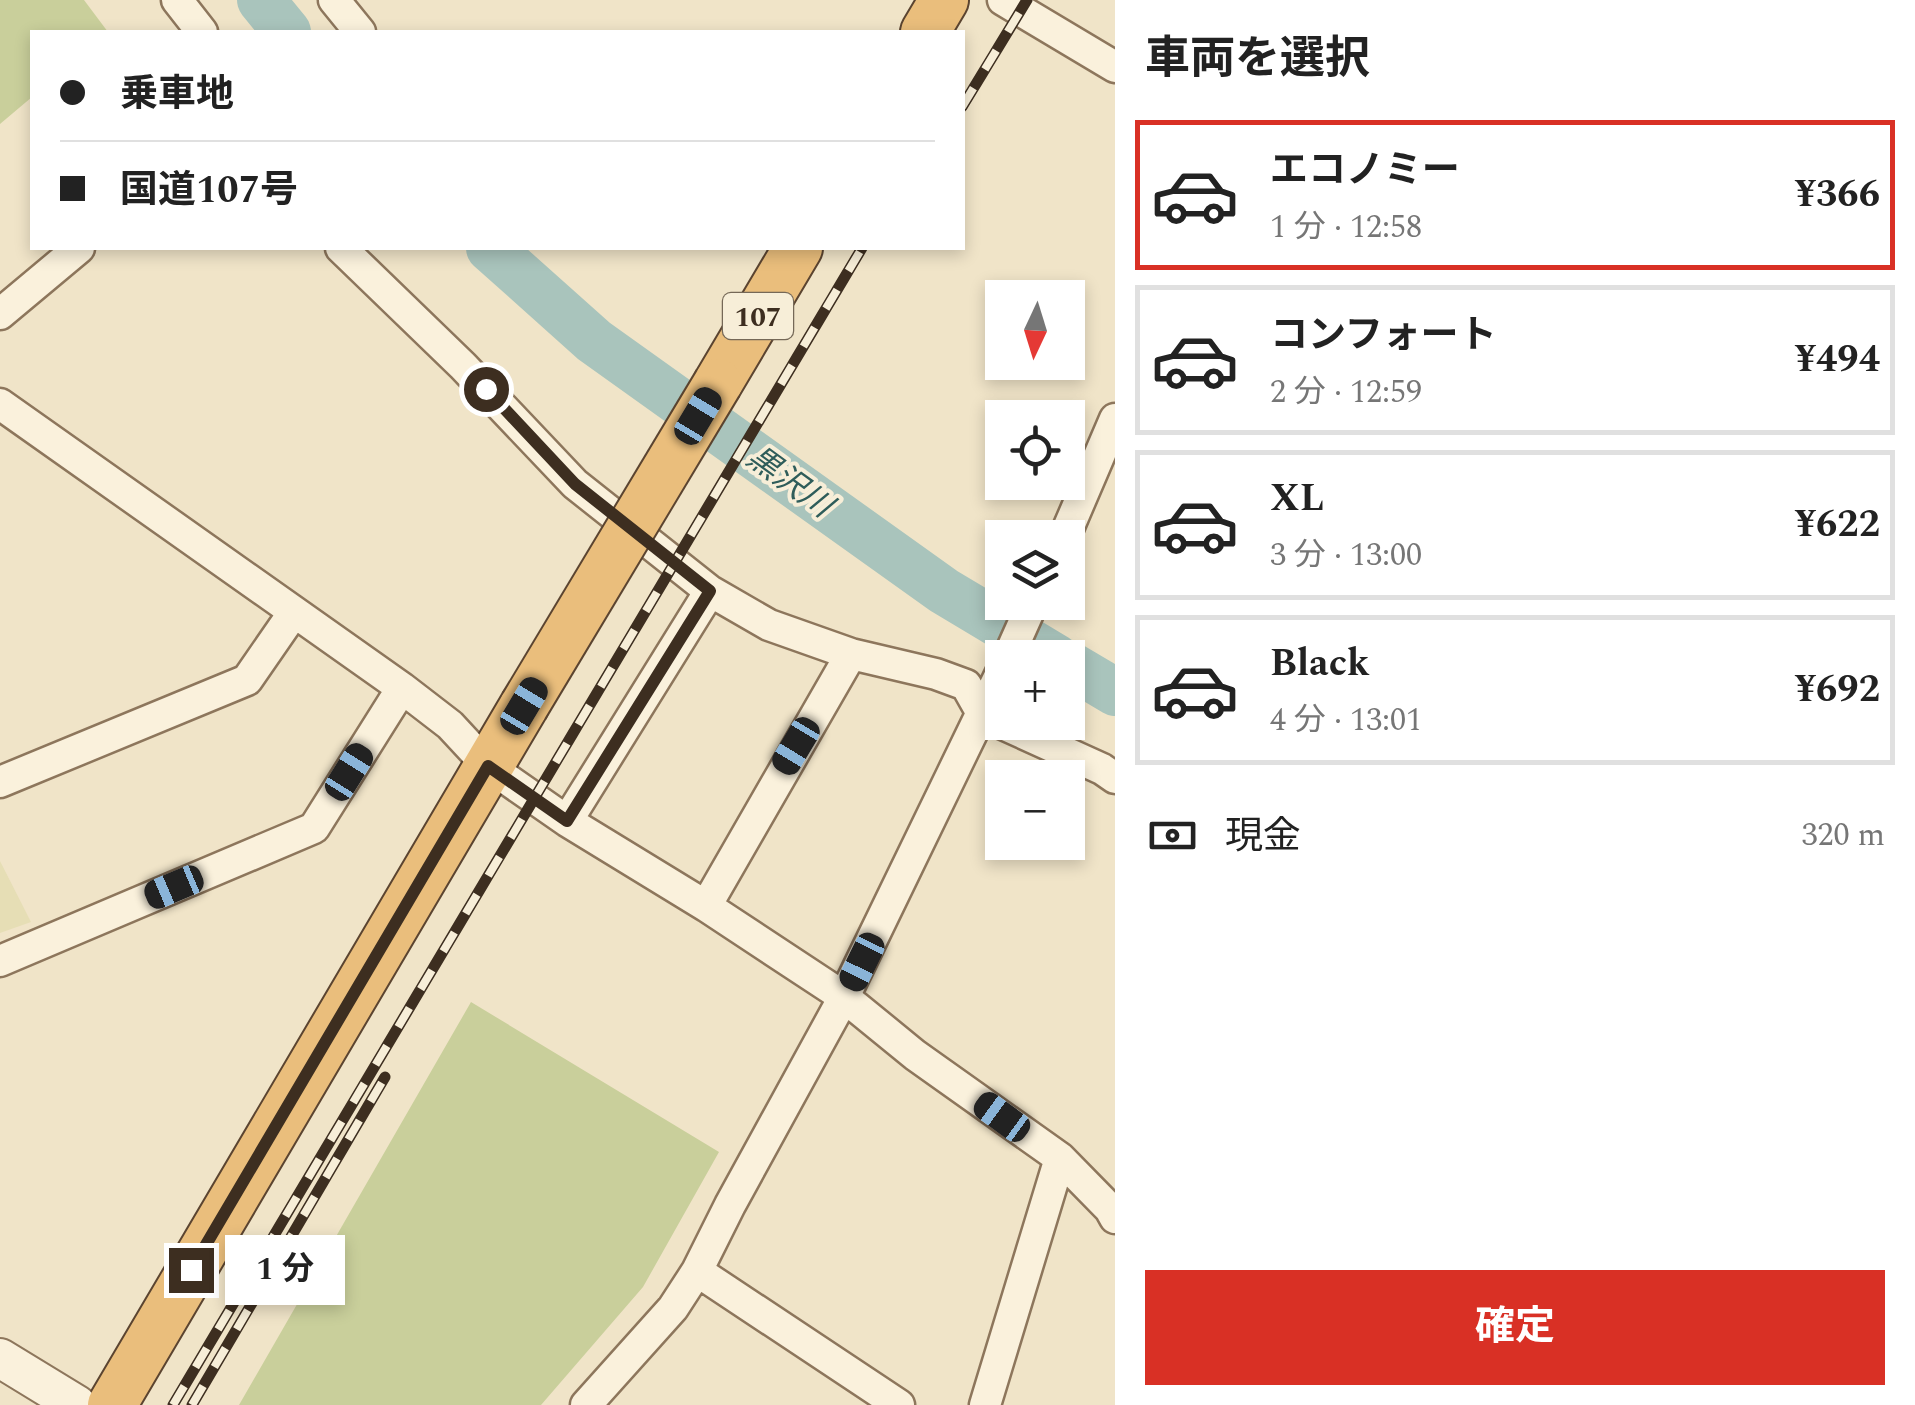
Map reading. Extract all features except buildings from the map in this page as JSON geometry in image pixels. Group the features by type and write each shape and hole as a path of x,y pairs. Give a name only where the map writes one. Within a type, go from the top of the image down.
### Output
{"highway":[{"path":"926,30 944,0"},
{"name":"107","path":"112,1405 797,250"}],"street":[{"path":"177,0 200,30"},
{"path":"334,0 358,30"},
{"path":"1002,0 1115,67"},
{"path":"0,314 77,250"},
{"path":"344,250 464,366 575,484 710,591 770,625 851,654 936,674 985,691"},
{"path":"0,404 402,688 450,725 488,766 844,998 1060,1158 1115,1218"},
{"path":"1072,520 1115,420"},
{"path":"567,821 710,591"},
{"path":"0,782 246,680 294,612"},
{"path":"706,906 851,654"},
{"path":"0,961 314,828 402,688"},
{"path":"586,1405 673,1308 697,1271 844,998 985,709"},
{"path":"1060,740 1115,778"},
{"path":"985,1405 1060,1158"},
{"path":"697,1271 899,1405"},
{"path":"0,1358 77,1405"}],"shaded area":[{"path":"0,861 31,922 0,933"}],"green space":[{"path":"0,0 84,0 106,30 30,30 30,99 0,124"},
{"path":"471,1002 719,1152 643,1287 541,1405 239,1405"}],"waterway":[{"name":"黒沢川","path":"261,0 285,30"},
{"name":"黒沢川","path":"492,250 594,341 944,591 1026,640"},
{"name":"黒沢川","path":"1085,674 1115,692"}],"railway":[{"path":"965,102 1027,0"},
{"path":"173,1405 861,250"},
{"path":"192,1405 385,1077"}],"route":[{"path":"191,1270 488,766 567,821 710,591 575,484 486,389"}]}
